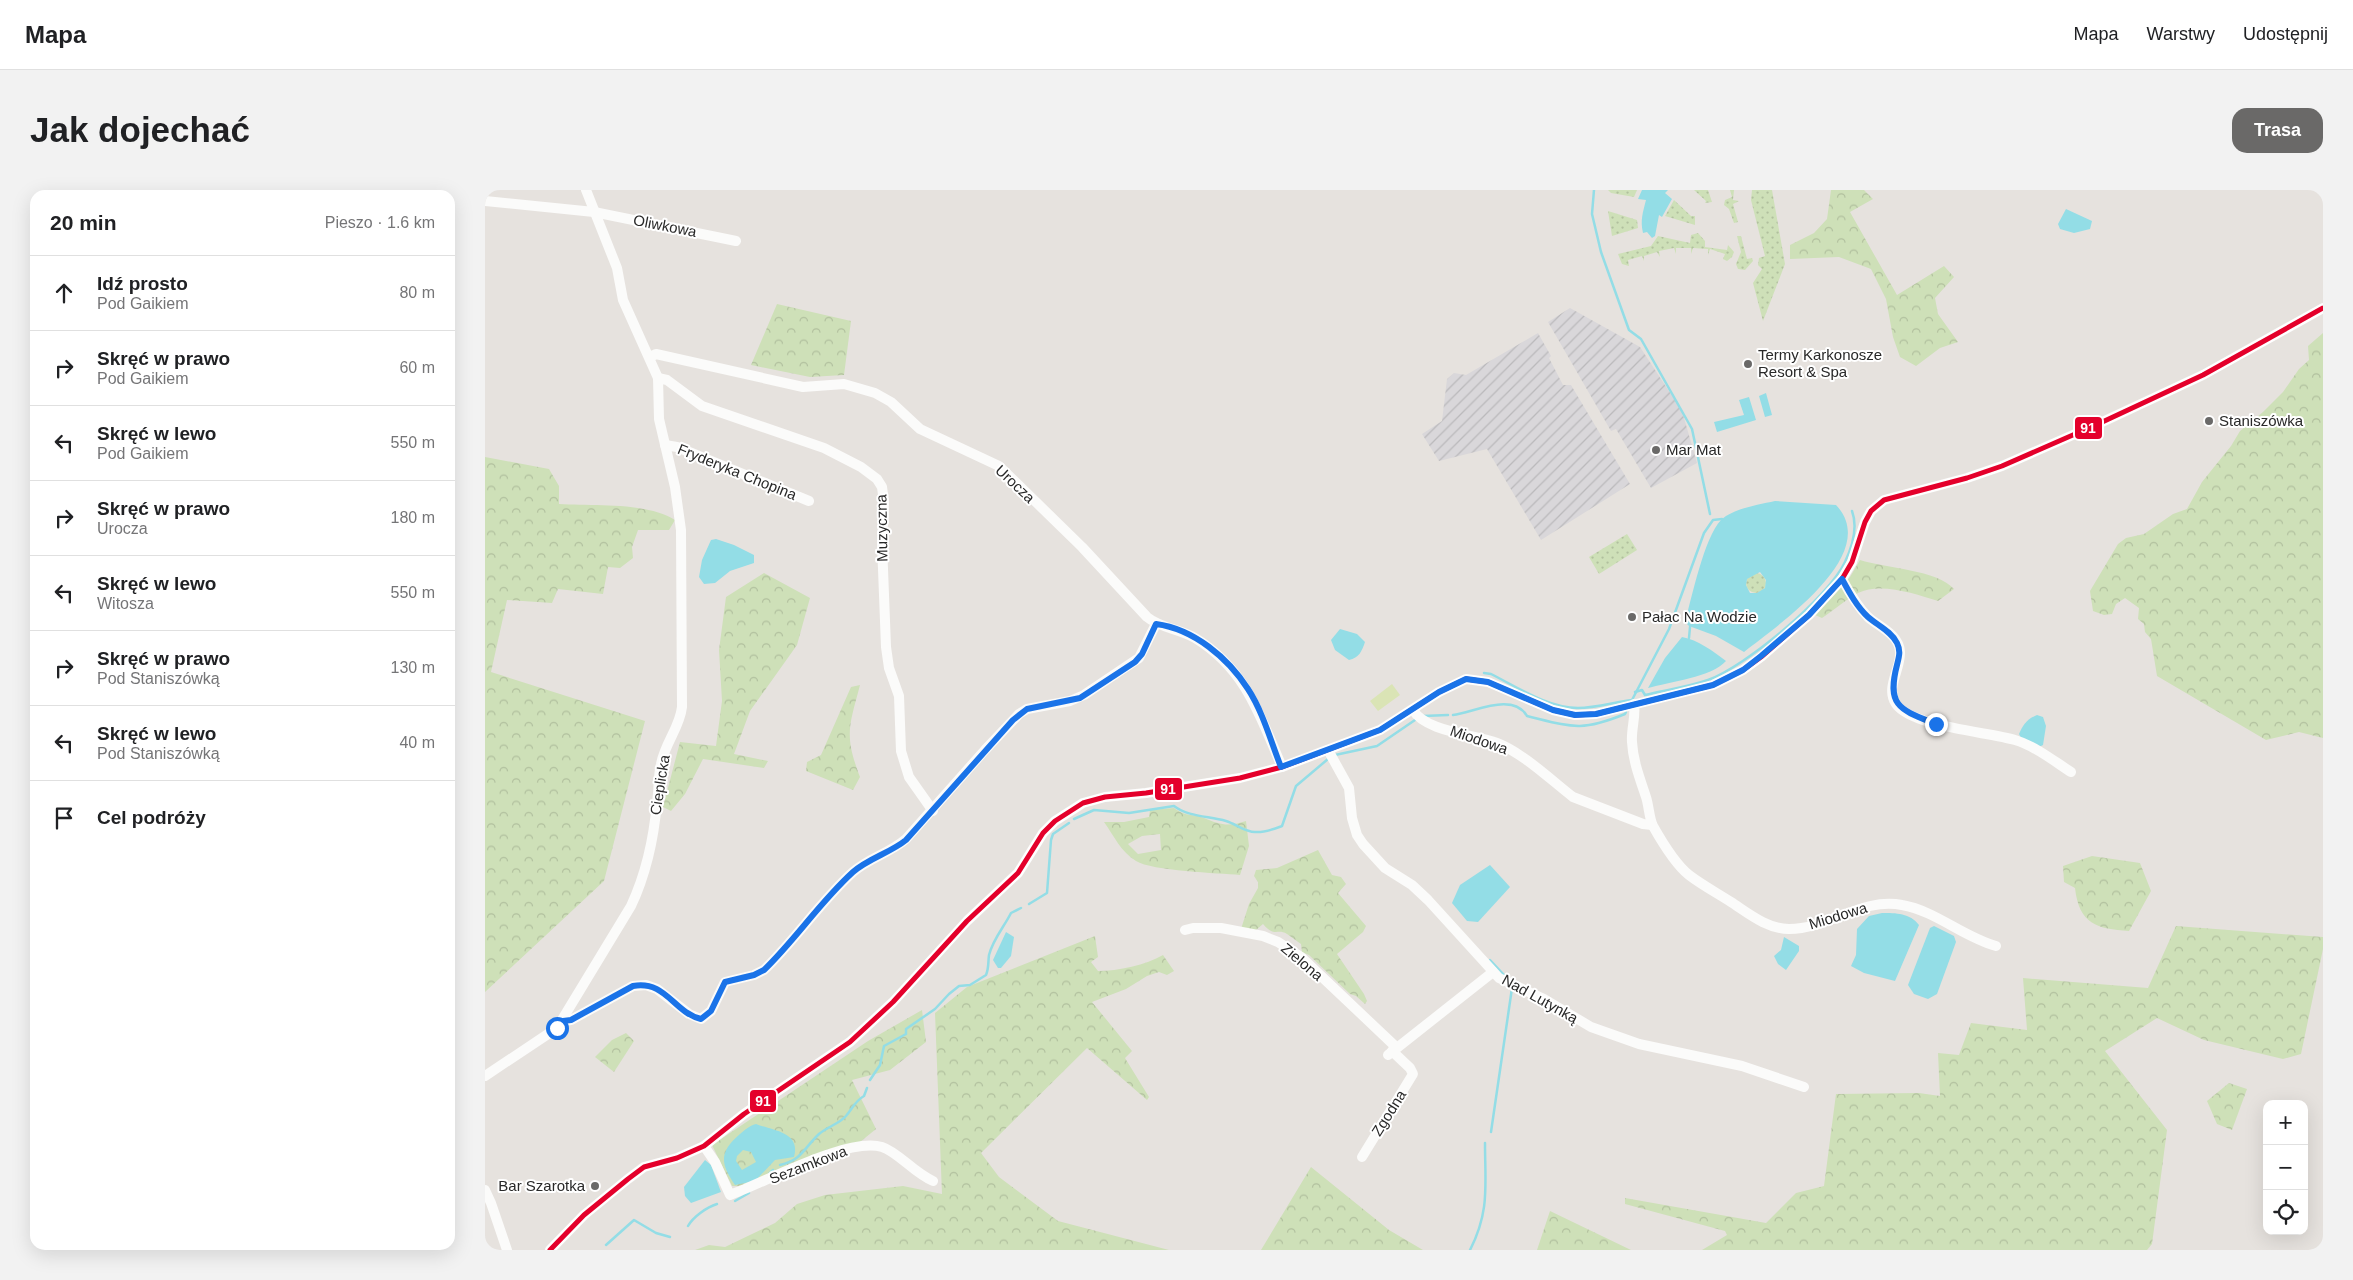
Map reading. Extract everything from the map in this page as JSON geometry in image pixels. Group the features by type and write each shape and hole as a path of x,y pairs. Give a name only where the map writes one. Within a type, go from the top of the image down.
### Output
{"street":[{"name":"Cieplicka","path":"485,1076 547,1037 563,1021 639,887 656,813 660,765 665,748 681,719 683,683 681,530 675,487 659,419 658,378 623,300 617,268 587,190"},
{"name":"Oliwkowa","path":"485,201 594,212 736,241"},
{"path":"551,1250 584,1215 633,1175 645,1167 677,1158 704,1146 729,1125 857,1035 893,1002 967,921 1018,873 1043,833 1066,813 1083,803 1105,797 1146,793 1240,778 1281,767 1380,730 1439,692 1466,679 1488,682 1553,710 1575,715 1596,714 1713,685 1743,670 1809,615 1842,579 1851,562 1865,522 1871,511 1884,500 1967,478 2011,462 2190,382 2258,346 2323,308"},
{"name":"Urocza","path":"650,357 655,354 803,387 844,384 875,393 891,402 920,429 999,466 1028,497 1078,543 1147,617 1156,624 1174,628 1196,639 1213,651 1231,668 1252,697 1281,767"},
{"name":"Muzyczna","path":"658,378 667,380 701,406 824,448 861,466 877,479 884,502 882,543 886,647 889,668 899,696 901,751 909,776 933,811"},
{"name":"Fryderyka Chopina","path":"665,446 677,447 809,501"},
{"path":"1842,579 1867,616 1893,636 1897,643 1900,653 1893,678 1893,696 1897,705 1907,713 1936,724 2017,740 2049,756 2071,772"},
{"path":"563,1021 571,1020 633,986 646,985 657,988 689,1014 701,1019 711,1011 725,982 754,975 764,970 838,886 861,866 897,848 933,811 985,750 1019,714 1027,709 1069,701 1085,695 1139,658 1156,624"},
{"name":"Miodowa","path":"1634,704 1633,756 1652,825 1689,875 1756,918 1778,928 1789,929 1818,923 1841,917 1858,908 1879,904 1902,905 1928,914 1975,939 1996,946"},
{"name":"Miodowa","path":"1413,710 1417,717 1430,724 1509,748 1579,799 1643,824 1652,825"},
{"name":"Nad Lutynką","path":"1328,750 1349,788 1351,818 1357,836 1363,844 1385,868 1411,885 1429,900 1493,972 1507,983 1538,996 1591,1027 1639,1044 1743,1066 1804,1087"},
{"name":"Zielona","path":"1185,930 1193,928 1221,928 1263,936 1278,942 1301,957 1410,1068"},
{"path":"1392,1051 1493,972"},
{"name":"Zgodna","path":"1362,1157 1413,1074 1410,1068"},
{"name":"Sezamkowa","path":"704,1146 715,1162 730,1195 757,1185 797,1166 851,1148 869,1146 889,1150 920,1175 933,1181"},
{"path":"485,1190 507,1250"}],"shaded area":[{"path":"1570,308 1640,347 1682,411 1697,463 1651,488 1616,429 1611,431 1548,322"},
{"path":"1538,333 1551,356 1549,358 1563,385 1571,385 1630,484 1541,540 1487,449 1439,461 1422,434 1442,421 1447,379 1454,373 1466,375"}],"green space":[{"path":"1608,190 1637,190 1634,197 1611,193"},
{"path":"1694,190 1708,190 1712,202 1705,203 1706,201"},
{"path":"1730,190 1734,190 1733,200 1739,201 1733,204 1738,222 1734,223 1729,209 1724,205 1725,200 1732,197"},
{"path":"1752,190 1772,190 1785,264 1763,321 1753,283 1762,269 1758,265 1759,258 1765,256 1751,200"},
{"path":"1831,190 1864,190 1873,199 1850,212 1897,295 1944,266 1954,277 1935,298 1938,314 1958,342 1940,348 1916,366 1900,357 1893,337 1886,299 1871,269 1839,257 1790,259 1790,245 1814,233 1827,219"},
{"path":"1674,200 1691,216 1695,216 1695,225 1665,216"},
{"path":"1608,211 1637,220 1638,228 1612,236"},
{"path":"1698,233 1705,241 1705,247 1727,250 1728,245 1734,252 1732,257 1727,261 1723,259 1725,254 1710,249 1708,255 1708,249 1693,248 1691,254 1691,248 1676,248 1676,254 1674,248 1659,251 1660,257 1657,252 1644,256 1644,261 1642,256 1628,260 1629,266 1622,264 1618,254 1651,246 1658,236 1690,243 1691,235"},
{"path":"1737,236 1741,236 1747,259 1752,258 1753,261 1745,270 1738,269 1736,264 1741,252"},
{"path":"777,304 851,321 844,375 810,377 751,365"},
{"path":"2323,333 2323,738 2299,732 2266,740 2157,676 2151,639 2145,632 2144,624 2138,619 2139,608 2125,598 2116,604 2112,614 2104,615 2093,611 2090,591 2118,544 2126,538 2144,534 2173,514 2187,509 2202,482 2231,446 2240,431 2283,392 2299,369 2309,360 2308,346"},
{"path":"485,457 549,469 559,486 559,504 619,506 650,510 675,520 669,530 638,530 632,547 633,558 620,568 608,567 603,594 558,589 552,603 507,600 491,672 645,721 604,881 485,992"},
{"path":"1627,534 1637,550 1599,574 1589,557"},
{"path":"1860,560 1924,574 1946,583 1954,589 1938,601 1898,590 1867,590 1853,596 1822,618 1815,615 1850,577"},
{"path":"764,573 810,598 797,645 750,711 734,754 768,761 764,768 703,759 685,794 671,811 663,807 680,742 716,746 722,701 719,650 726,597"},
{"path":"1756,573 1763,576 1766,583 1763,590 1756,593 1749,590 1746,583 1749,576"},
{"path":"1392,684 1400,695 1378,711 1370,701"},
{"path":"860,685 850,731 852,751 860,777 853,790 806,771 807,762 821,755 851,687"},
{"path":"1174,808 1186,814 1225,824 1246,821 1249,846 1240,875 1156,867 1136,861 1122,848 1104,822 1124,822 1149,817 1150,810","holes":["1160,834 1161,850 1138,854 1128,844 1142,836"]},
{"path":"1318,850 1332,875 1341,877 1346,884 1338,893 1366,926 1363,932 1337,954 1364,994 1367,1001 1365,1004 1356,996 1350,994 1309,955 1302,952 1301,944 1284,932 1270,931 1263,924 1256,930 1241,929 1249,904 1258,888 1258,882 1254,876 1256,870 1277,868"},
{"path":"2092,856 2140,863 2151,891 2129,931 2108,929 2091,922 2081,910 2075,888 2064,882 2063,866"},
{"path":"2176,926 2323,937 2323,949 2301,1054 2283,1059 2204,1040 2157,1018 2105,1051 2167,1130 2152,1244 2147,1250 1702,1250 1727,1235 1725,1231 1625,1204 1625,1198 1766,1223 1796,1193 1824,1186 1836,1094 1919,1093 1940,1096 1938,1053 1959,1055 1971,1023 2027,1030 2023,978 2148,988"},
{"path":"1095,936 1098,957 1091,962 1098,971 1132,967 1163,955 1174,971 1167,975 1159,972 1147,976 1126,989 1092,1002 1132,1051 1125,1058 1149,1097 1147,1100 1087,1048 981,1153 999,1177 1058,1221 1169,1250 695,1250 709,1245 725,1247 775,1223 797,1204 825,1195 903,1186 942,1194 935,1013 967,987"},
{"path":"922,1010 926,1042 890,1070 852,1080 876,1129 860,1142 801,1160 743,1186 732,1186 712,1145 868,1041"},
{"path":"626,1033 634,1041 614,1072 595,1057 612,1040"},
{"path":"2229,1083 2247,1089 2232,1130 2217,1124 2207,1101"},
{"path":"1311,1167 1389,1230 1423,1250 1261,1250"},
{"path":"1550,1211 1631,1250 1537,1250"}],"water":[{"path":"1642,190 1668,190 1665,193 1672,199 1662,217 1659,215 1655,236 1652,238 1647,232 1643,233 1642,220 1646,200 1638,199"},
{"path":"2066,209 2092,221 2090,229 2074,233 2060,229 2058,224"},
{"path":"1766,393 1772,415 1765,417 1759,396"},
{"path":"1749,397 1756,420 1717,432 1714,422 1744,415 1739,400"},
{"path":"1775,501 1836,505 1847,524 1846,545 1837,566 1820,587 1779,625 1744,652 1716,636 1689,626 1685,622 1699,568 1709,540 1721,520 1726,516 1747,508","holes":["1760,572 1766,580 1765,588 1757,593 1750,593 1746,585 1747,579"]},
{"path":"716,539 754,555 754,563 730,571 715,583 704,584 699,577 702,560 711,540"},
{"path":"1340,629 1357,634 1365,642 1360,654 1355,658 1349,660 1335,650 1331,640"},
{"path":"1682,637 1700,643 1726,661 1719,667 1701,675 1648,688 1665,658"},
{"path":"2037,715 2043,717 2046,726 2043,745 2039,747 2021,738 2019,734 2026,723"},
{"path":"1490,865 1510,887 1478,922 1467,921 1452,903 1460,885"},
{"path":"1882,913 1907,916 1919,925 1895,981 1864,973 1851,966 1856,955 1857,929 1869,916"},
{"path":"1934,926 1954,936 1956,942 1937,994 1928,999 1914,994 1908,985 1930,928"},
{"path":"1006,932 1014,937 1011,956 1001,968 998,968 993,960"},
{"path":"1784,937 1799,946 1799,951 1786,970 1778,964 1774,956 1781,950"},
{"path":"754,1125 778,1131 790,1137 794,1142 794,1157 775,1160 755,1181 735,1185 724,1164 725,1152 733,1140","holes":["743,1150 751,1152 756,1162 742,1170 736,1161 737,1156"]},
{"path":"705,1160 711,1165 721,1192 691,1203 685,1196 684,1187"}],"waterway":[{"path":"1594,190 1592,214 1601,252 1629,330 1641,339 1692,429 1710,514"},
{"path":"1635,692 1642,690 1645,695 1708,680 1743,661 1784,629 1822,593 1836,577 1845,562 1853,537 1854,517 1852,511"},
{"path":"1484,673 1491,674 1555,705 1578,708 1632,700 1669,629 1704,533 1713,520 1722,519"},
{"path":"1689,638 1690,627"},
{"path":"1453,715 1503,704 1513,705 1521,709 1527,716 1576,726 1610,720 1626,712"},
{"path":"1423,716 1448,715"},
{"path":"1335,755 1377,746 1415,720"},
{"path":"1074,819 1094,810 1129,813 1174,806 1192,814 1226,821 1251,832 1265,831 1282,826 1296,786 1328,759"},
{"path":"1029,904 1047,893 1051,840 1053,834 1069,823"},
{"path":"870,1080 880,1065 884,1046 906,1034 906,1029 935,1009 959,986 970,985 986,975 989,955 996,938 1011,913 1021,908"},
{"path":"1490,960 1505,976"},
{"path":"1491,1132 1512,988"},
{"path":"780,1165 798,1157 819,1134 843,1119 864,1096 867,1088"},
{"path":"1470,1250 1484,1210 1486,1185 1485,1143"},
{"path":"769,1174 773,1170"},
{"path":"735,1201 749,1193"},
{"path":"688,1226 693,1219 709,1207 717,1204"},
{"path":"606,1245 634,1220 656,1233 670,1237"}],"transit line":[{"name":"91","path":"550,1250 584,1215 644,1167 677,1158 704,1146 744,1114 850,1042 893,1002 967,921 1018,873 1043,833 1055,821 1083,803 1105,797 1146,793 1240,778 1282,767 1380,730 1439,692 1466,679 1488,682 1553,710 1575,715 1596,714 1713,685 1743,670 1761,657 1809,615 1842,579 1852,562 1865,522 1871,511 1884,500 1967,478 2002,466 2203,375 2323,308"}],"place":[{"name":"Termy Karkonosze Resort & Spa","path":"1748,364"},
{"name":"Staniszówka","path":"2209,421"},
{"name":"Mar Mat","path":"1656,450"},
{"name":"Pałac Na Wodzie","path":"1632,617"},
{"name":"Bar Szarotka","path":"595,1186"}],"route":[{"path":"557,1028 563,1021 571,1020 633,986 641,985 657,988 695,1017 701,1019 706,1016 711,1011 725,982 730,979 746,978 764,970 781,953 816,909 854,871 897,848 906,840 1019,714 1027,709 1080,698 1135,662 1142,654 1155,630 1156,624 1167,625 1196,639 1224,660 1238,676 1252,697 1281,767 1380,730 1439,692 1466,679 1481,679 1553,710 1575,715 1596,714 1713,685 1743,670 1761,656 1809,615 1842,579 1857,604 1867,616 1893,636 1897,643 1900,653 1893,678 1893,696 1897,705 1907,713 1936,724"}]}
